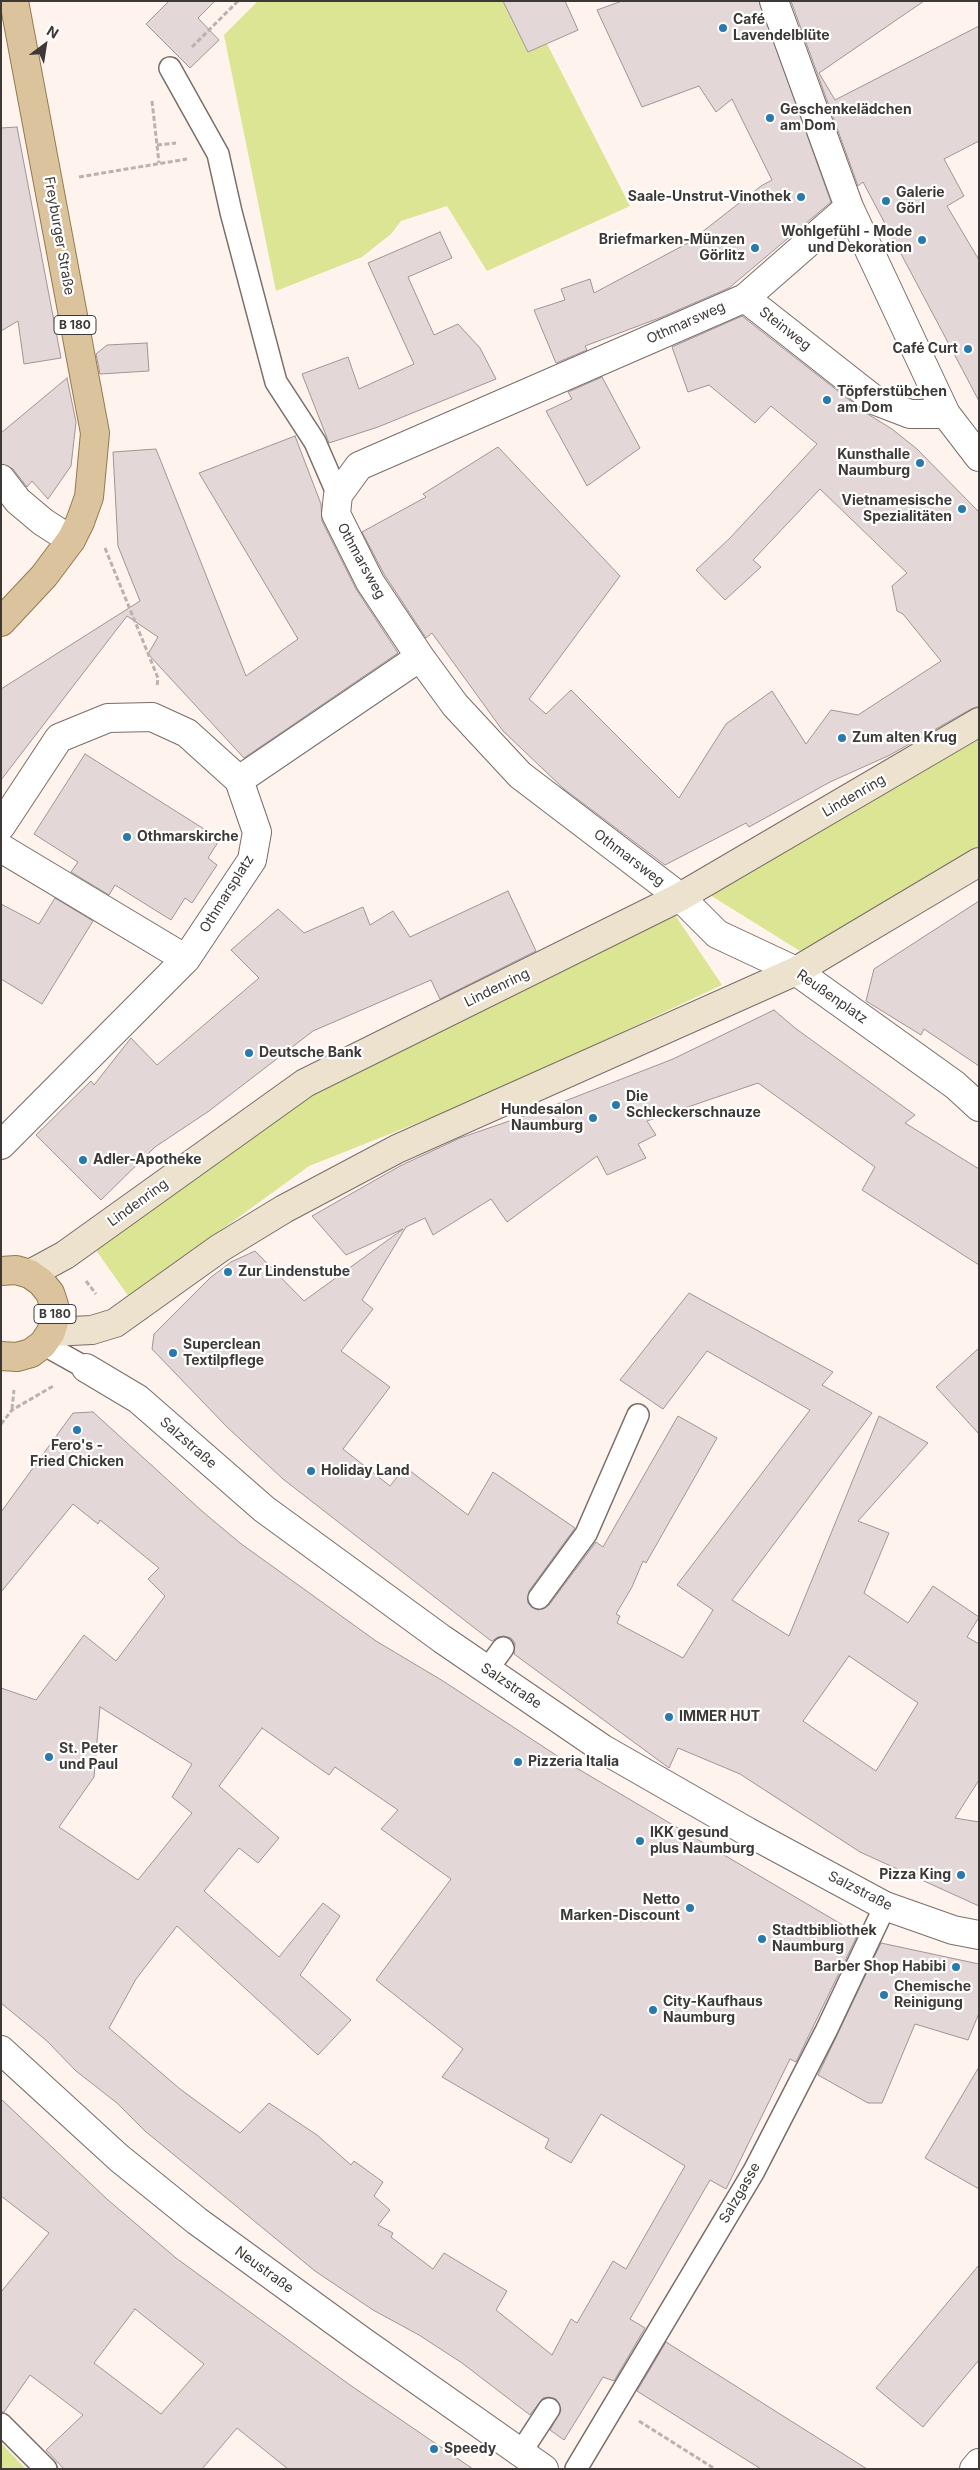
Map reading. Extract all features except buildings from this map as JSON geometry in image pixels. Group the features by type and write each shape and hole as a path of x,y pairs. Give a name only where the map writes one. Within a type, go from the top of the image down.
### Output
{"main road":[{"name":"Freyburger Straße","path":"1,622 44,576 76,531 89,497 95,433 14,1"},
{"name":"Lindenring","path":"30,1274 65,1255 305,1083 680,897 979,722"},
{"path":"1,1356 24,1355 47,1338 92,1330 115,1323 228,1243 284,1209 397,1149 796,971 979,862"},
{"path":"1,1271 16,1270 30,1274"},
{"name":"B 180","path":"30,1274 50,1292 54,1306 55,1319 47,1338"}],"street":[{"path":"774,1 848,207 946,414 978,455"},
{"name":"Steinweg","path":"848,207 746,298 876,400 910,414 946,414"},
{"name":"Othmarsweg","path":"680,897 520,775 455,705 420,657 370,582 336,514 338,495 359,466 746,298"},
{"path":"1,479 24,506 43,522 76,531"},
{"path":"240,780 420,657"},
{"name":"Othmarsplatz","path":"1,826 59,738 108,718 152,717 187,733 240,780 258,832 252,860 186,959 1,1145"},
{"path":"1,848 186,959"},
{"name":"Reußenplatz","path":"680,897 717,934 796,971 955,1086 979,1106"},
{"name":"Salzstraße","path":"86,1368 138,1399 264,1509 487,1670 603,1749 748,1832 886,1906 953,1930 979,1935"},
{"name":"Neustraße","path":"1,2050 119,2158 197,2221 505,2448 544,2469"},
{"path":"974,2469 979,2462"}],"lane":[{"path":"170,68 218,154 231,212 276,382 315,442 338,495"},
{"path":"47,1338 86,1368"},
{"path":"540,1598 586,1534 638,1415"},
{"path":"487,1670 503,1648"},
{"name":"Salzgasse","path":"576,2469 754,2170 826,2031 886,1906"},
{"path":"505,2448 549,2409"},
{"path":"1,2424 46,2469"}],"path":[{"path":"170,68 238,1"},
{"path":"49,183 161,162 157,145 152,98"},
{"path":"157,145 180,142"},
{"path":"76,531 104,547 158,678 152,717"},
{"path":"1,1424 12,1410"},
{"path":"615,2406 715,2469"}],"green space":[{"path":"258,1 503,1 528,52 547,44 630,206 487,271 447,206 401,221 391,234 362,257 276,291 224,35"},
{"path":"979,737 979,846 813,946 800,951 710,895"},
{"path":"673,912 722,985 488,1095 309,1166 129,1297 93,1246 308,1094"},
{"path":"1,2443 26,2469 1,2469"}],"place":[{"name":"Café Lavendelblüte","path":"723,28"},
{"name":"Geschenkelädchen am Dom","path":"770,118"},
{"name":"Saale-Unstrut-Vinothek","path":"801,197"},
{"name":"Galerie Görl","path":"886,201"},
{"name":"Wohlgefühl - Mode und Dekoration","path":"922,240"},
{"name":"Briefmarken-Münzen Görlitz","path":"755,248"},
{"name":"Café Curt","path":"968,349"},
{"name":"Töpferstübchen am Dom","path":"827,400"},
{"name":"Kunsthalle Naumburg","path":"920,463"},
{"name":"Vietnamesische Spezialitäten","path":"962,509"},
{"name":"Zum alten Krug","path":"842,738"},
{"name":"Othmarskirche","path":"127,837"},
{"name":"Deutsche Bank","path":"249,1053"},
{"name":"Die Schleckerschnauze","path":"616,1105"},
{"name":"Hundesalon Naumburg","path":"593,1118"},
{"name":"Adler-Apotheke","path":"83,1160"},
{"name":"Zur Lindenstube","path":"228,1272"},
{"name":"Superclean Textilpflege","path":"173,1353"},
{"name":"Fero's - Fried Chicken","path":"77,1430"},
{"name":"Holiday Land","path":"311,1471"},
{"name":"IMMER HUT","path":"669,1717"},
{"name":"St. Peter und Paul","path":"49,1757"},
{"name":"Pizzeria Italia","path":"518,1762"},
{"name":"IKK gesund plus Naumburg","path":"640,1841"},
{"name":"Pizza King","path":"961,1875"},
{"name":"Netto Marken-Discount","path":"690,1908"},
{"name":"Stadtbibliothek Naumburg","path":"762,1939"},
{"name":"Barber Shop Habibi","path":"956,1967"},
{"name":"Chemische Reinigung","path":"884,1995"},
{"name":"City-Kaufhaus Naumburg","path":"653,2010"},
{"name":"Speedy","path":"434,2449"}]}
